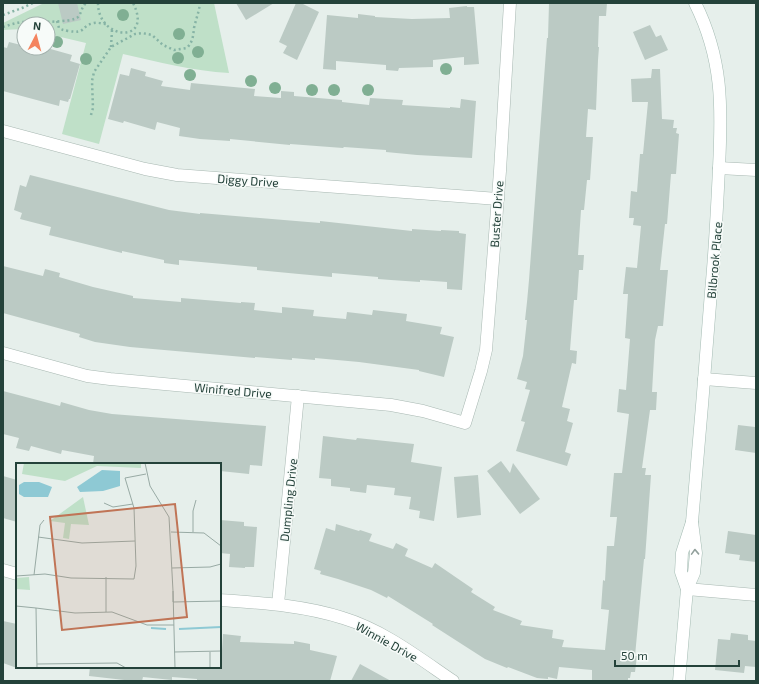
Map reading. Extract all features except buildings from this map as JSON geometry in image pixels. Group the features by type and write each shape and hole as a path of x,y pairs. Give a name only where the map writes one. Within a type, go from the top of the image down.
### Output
{"street":[{"name":"Buster Drive","path":"464,423 486,350 498,199 510,3"},
{"name":"Bilbrook Place","path":"679,681 686,589 694,573 696,553 692,522 718,212 722,131 721,99 713,48 704,20 695,3"},
{"name":"Diggy Drive","path":"3,132 177,175 498,199"},
{"path":"719,168 756,170"},
{"name":"Winifred Drive","path":"3,353 87,376 391,405 423,411 464,423"},
{"path":"704,379 756,383"},
{"name":"Dumpling Drive","path":"278,604 298,396"},
{"path":"3,570 16,574"},
{"path":"686,589 756,595"},
{"name":"Winnie Drive","path":"221,600 278,604 315,610 344,618 368,628 392,641 453,681"}],"path":[{"path":"3,15 33,3"},
{"path":"3,27 22,22 75,19 86,3"},
{"path":"98,3 100,16 112,29 121,33 132,31 136,26 138,17 133,3"},
{"path":"92,115 92,81 94,72 111,47 135,34 142,33 152,36 163,45 174,50 187,48 192,42 194,36 194,28 200,3"},
{"path":"57,21 59,28 73,32 78,32 92,23 107,24"},
{"path":"111,47 112,29"},
{"path":"132,31 135,34"}],"green space":[{"path":"44,3 214,3 229,73 189,68 123,54 99,144 62,134 86,43 56,36 56,16 17,16"},
{"path":"16,17 16,29 3,30 3,23"}]}
